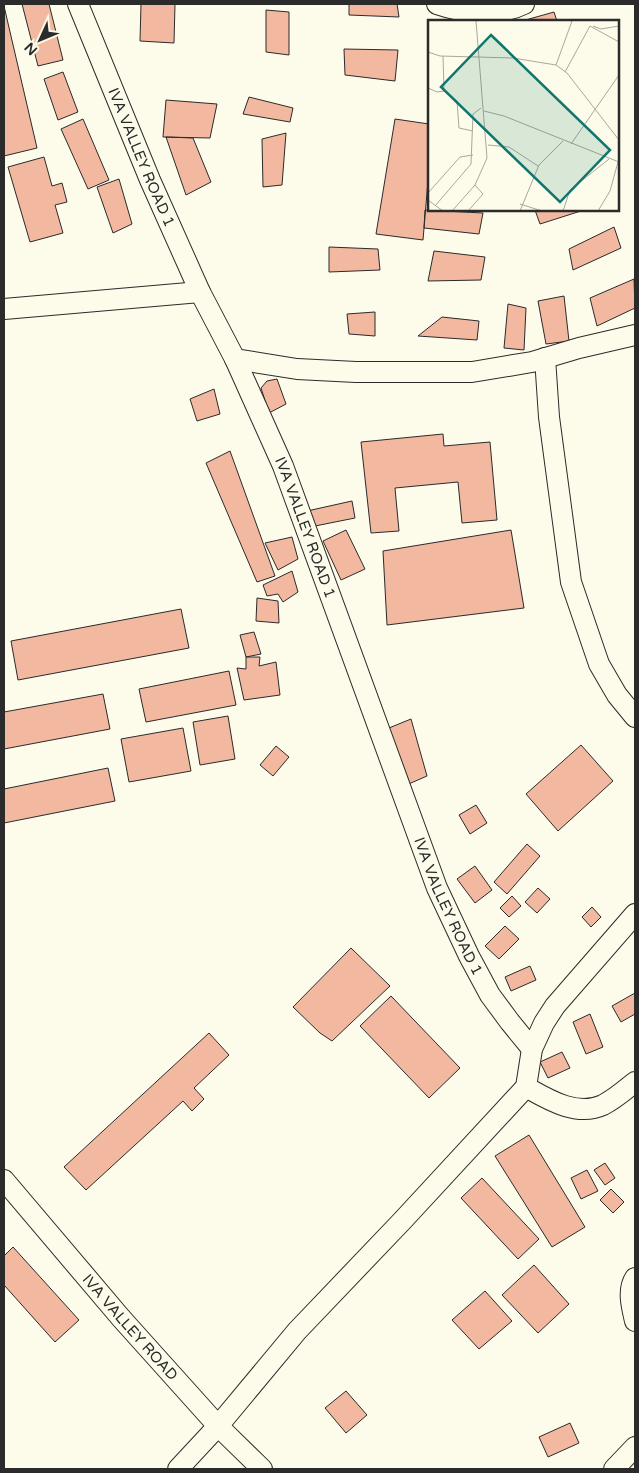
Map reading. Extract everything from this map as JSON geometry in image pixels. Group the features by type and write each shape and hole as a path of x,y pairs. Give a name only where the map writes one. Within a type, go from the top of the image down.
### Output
{"street":[{"name":"IVA VALLEY ROAD 1","path":"78,4 150,180 200,292 235,359 283,466 437,888 469,956 490,995 532,1049"},
{"path":"437,4 465,11 506,11 524,4"},
{"path":"4,309 200,292"},
{"path":"235,359 297,369 366,372 472,372 532,362 579,348 635,336"},
{"path":"545,358 550,417 571,582 600,664 617,695 635,718"},
{"path":"178,1469 218,1426 297,1331 526,1087 532,1049 544,1023 555,1006 635,914"},
{"path":"526,1087 574,1109 589,1109 612,1100 635,1082"},
{"name":"IVA VALLEY ROAD","path":"4,1180 121,1318 218,1426 262,1469"},
{"path":"635,1278 632,1283 631,1306 635,1322"},
{"path":"614,1469 635,1447"}],"building":[{"path":"22,4 49,4 63,60 38,66"},
{"path":"141,4 175,4 174,43 140,41"},
{"path":"349,4 397,4 399,17 349,15"},
{"path":"4,6 37,148 4,156"},
{"path":"266,10 289,12 289,55 266,52"},
{"path":"554,12 557,20 526,20"},
{"path":"344,49 398,50 395,81 345,75"},
{"path":"63,72 78,112 58,120 44,79"},
{"path":"249,97 293,108 290,122 243,114"},
{"path":"166,100 217,104 210,138 163,137"},
{"path":"83,119 109,180 88,189 61,129"},
{"path":"395,119 428,124 428,181 423,240 376,234"},
{"path":"286,133 282,185 263,187 262,139"},
{"path":"166,137 193,138 211,182 186,195"},
{"path":"44,157 52,186 62,183 67,202 55,205 63,233 30,242 8,167"},
{"path":"119,179 132,224 113,233 97,187"},
{"path":"425,210 483,213 479,234 424,228"},
{"path":"535,211 581,211 540,224"},
{"path":"614,227 621,248 573,270 569,249"},
{"path":"329,247 378,249 380,270 329,272"},
{"path":"434,251 485,257 481,280 428,281"},
{"path":"634,279 635,308 597,326 590,298"},
{"path":"564,296 569,341 546,344 538,301"},
{"path":"508,304 526,308 524,350 504,348"},
{"path":"375,312 375,336 349,334 347,314"},
{"path":"442,317 479,321 477,340 418,336"},
{"path":"277,379 286,404 269,413 261,388 267,381"},
{"path":"214,389 220,414 197,421 190,399"},
{"path":"443,434 444,446 490,442 497,520 462,523 458,482 395,488 399,531 371,533 361,442"},
{"path":"230,451 275,576 257,582 206,463"},
{"path":"352,501 355,518 310,527 307,511"},
{"path":"346,530 365,569 341,580 323,541"},
{"path":"511,530 524,608 387,625 383,551"},
{"path":"292,537 298,559 278,570 265,543"},
{"path":"292,571 298,592 283,602 278,594 267,596 263,585"},
{"path":"257,598 278,601 279,623 256,621"},
{"path":"181,609 189,648 18,680 11,641"},
{"path":"254,632 261,654 246,657 240,635"},
{"path":"246,657 260,657 259,666 276,662 280,695 244,700 237,668 246,669"},
{"path":"229,671 236,705 146,722 139,689"},
{"path":"103,694 110,729 4,749 4,712"},
{"path":"228,716 235,759 200,765 193,722"},
{"path":"411,719 427,776 404,786 384,730"},
{"path":"183,728 191,771 129,782 121,739"},
{"path":"581,745 613,781 558,831 526,794"},
{"path":"276,746 289,757 273,776 260,765"},
{"path":"108,768 115,801 4,823 4,789"},
{"path":"476,805 487,823 470,834 459,815"},
{"path":"527,844 540,856 507,894 494,882"},
{"path":"475,866 492,890 475,903 457,879"},
{"path":"538,888 550,899 537,913 525,902"},
{"path":"512,896 521,906 509,917 500,908"},
{"path":"592,907 601,917 591,927 582,917"},
{"path":"505,926 519,939 499,959 485,946"},
{"path":"351,948 390,986 332,1041 320,1033 293,1007"},
{"path":"530,966 536,980 511,991 505,977"},
{"path":"635,993 635,1014 621,1022 612,1006"},
{"path":"391,996 460,1068 429,1098 360,1026"},
{"path":"590,1014 603,1047 586,1054 573,1022"},
{"path":"209,1033 229,1055 194,1088 204,1099 192,1111 183,1101 86,1190 64,1167"},
{"path":"562,1052 570,1068 548,1078 540,1062"},
{"path":"529,1135 585,1227 552,1247 495,1156"},
{"path":"605,1163 615,1178 605,1185 594,1170"},
{"path":"587,1170 598,1191 581,1199 571,1178"},
{"path":"482,1178 539,1239 518,1259 461,1198"},
{"path":"611,1189 624,1202 613,1213 600,1200"},
{"path":"13,1247 79,1320 55,1342 4,1285 4,1256"},
{"path":"534,1265 569,1304 538,1333 502,1295"},
{"path":"485,1291 512,1321 479,1349 452,1320"},
{"path":"346,1391 367,1415 346,1433 325,1408"},
{"path":"570,1423 579,1443 548,1457 539,1437"}]}
